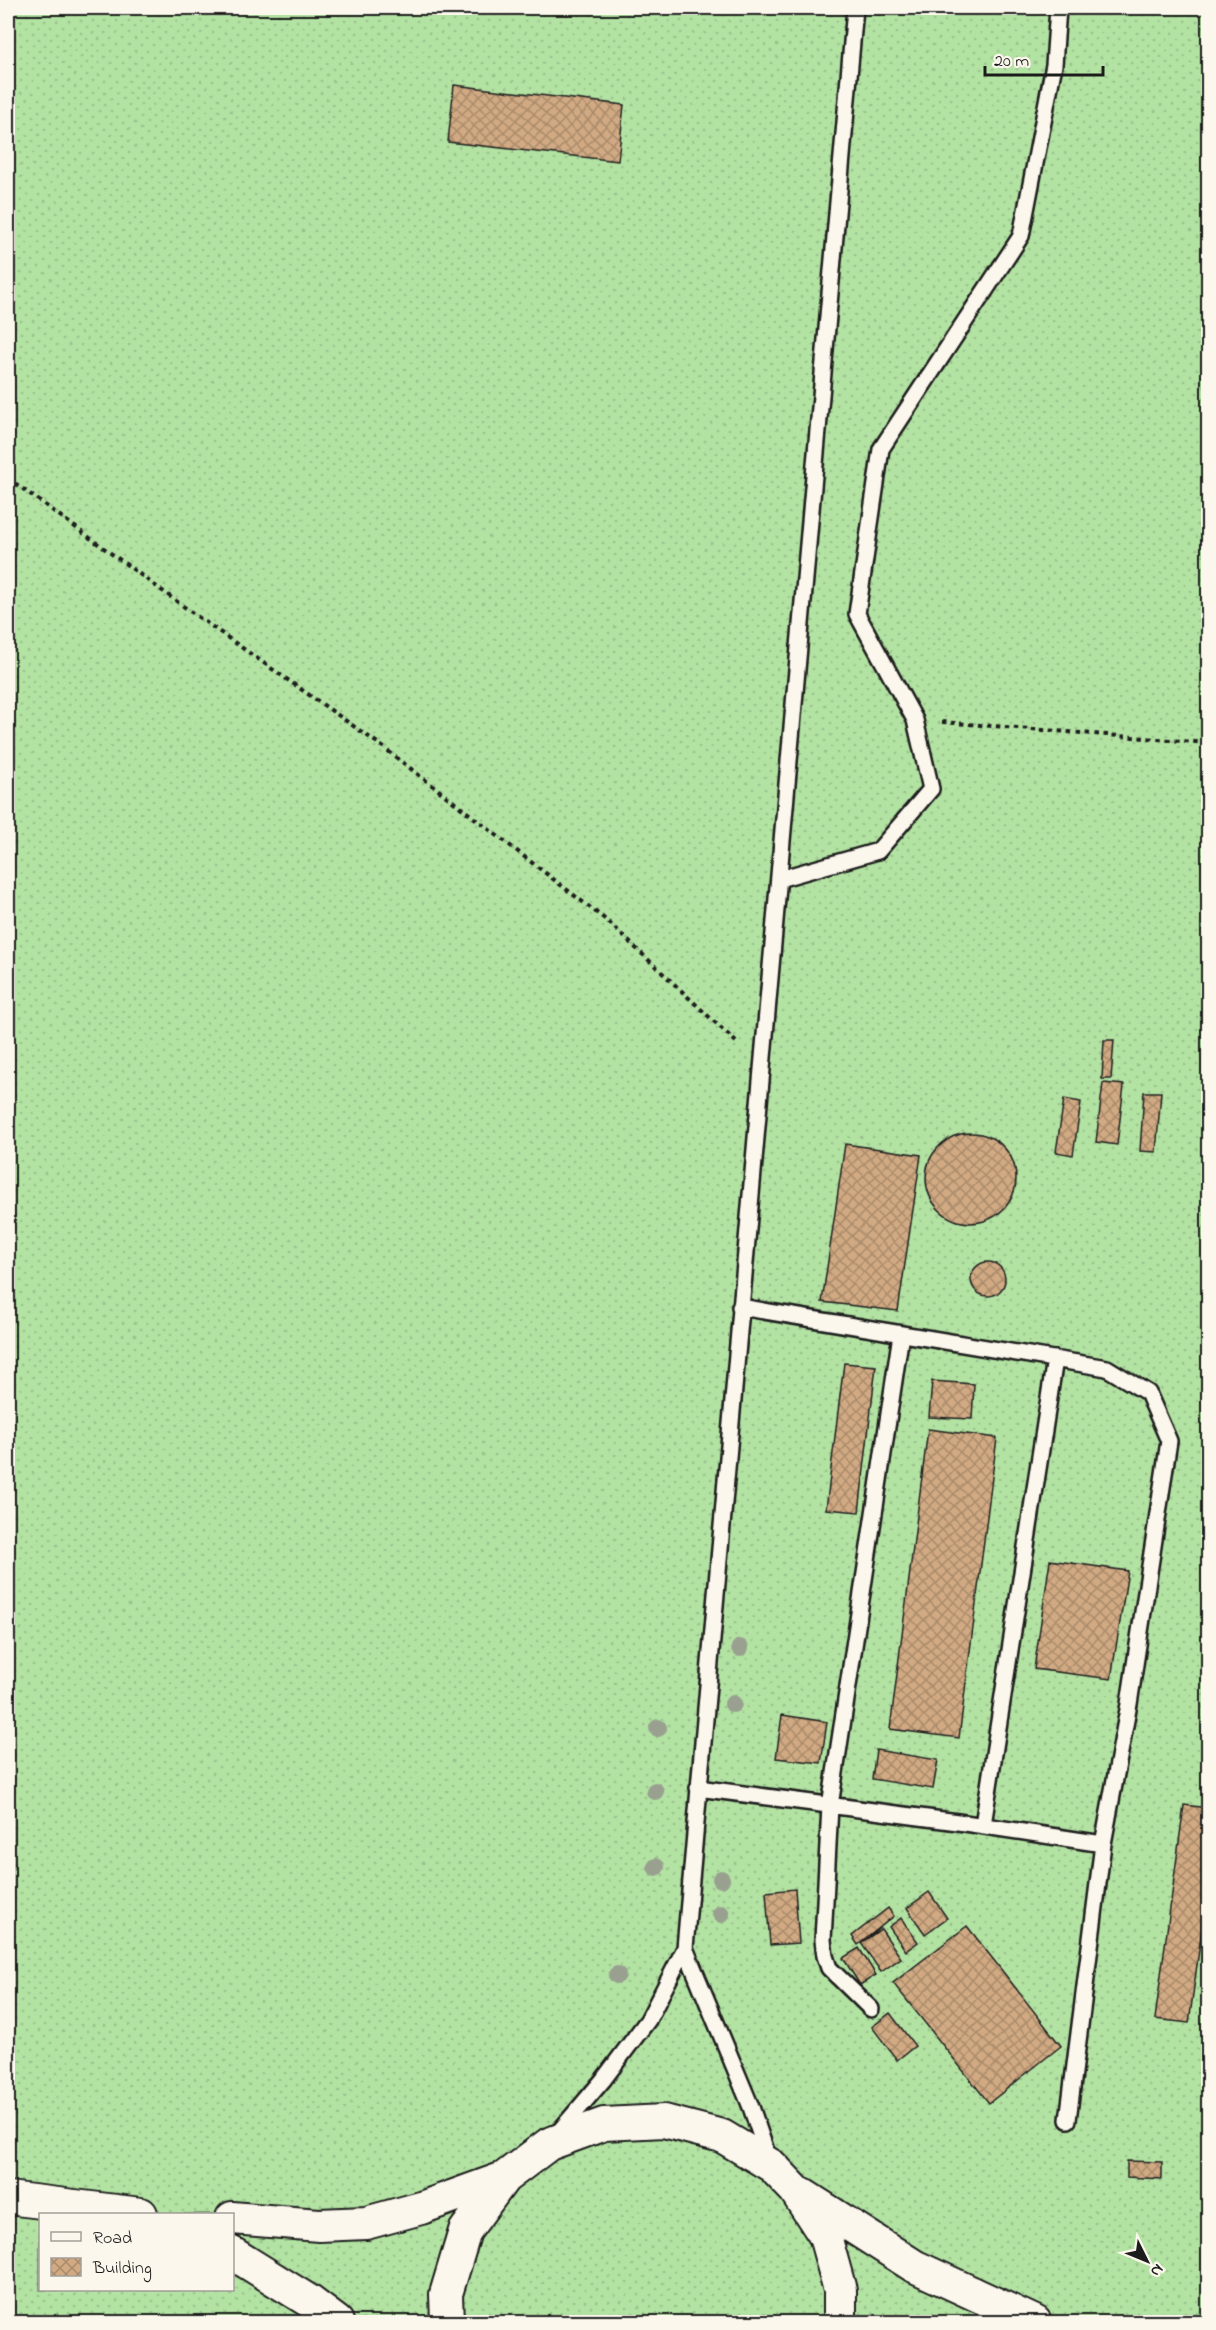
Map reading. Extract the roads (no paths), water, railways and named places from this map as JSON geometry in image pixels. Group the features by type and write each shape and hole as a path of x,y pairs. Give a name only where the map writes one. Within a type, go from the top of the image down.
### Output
{"street":[{"path":"447,2322 446,2294 465,2231 504,2178 549,2144 604,2124 664,2121 722,2136 772,2166 795,2190 825,2236 840,2290 840,2322"},
{"path":"234,2218 319,2225 366,2223 422,2208 504,2178"},
{"path":"795,2190 914,2266 1035,2322"},
{"path":"8,2198 133,2213"},
{"path":"234,2254 309,2301 336,2322"}],"lane":[{"path":"549,2144 603,2080 648,2020 685,1948 855,8"},
{"path":"779,879 878,850 931,789 915,720 856,614 881,449 1021,236 1054,64 1058,8"},
{"path":"740,1307 1107,1368 1148,1393 1169,1441 1129,1704 1104,1844 1068,2120"},
{"path":"871,2009 829,1968 823,1940 830,1806 901,1335"},
{"path":"983,1826 1055,1359"},
{"path":"698,1788 1104,1844"},
{"path":"685,1948 751,2107 772,2166"}]}
